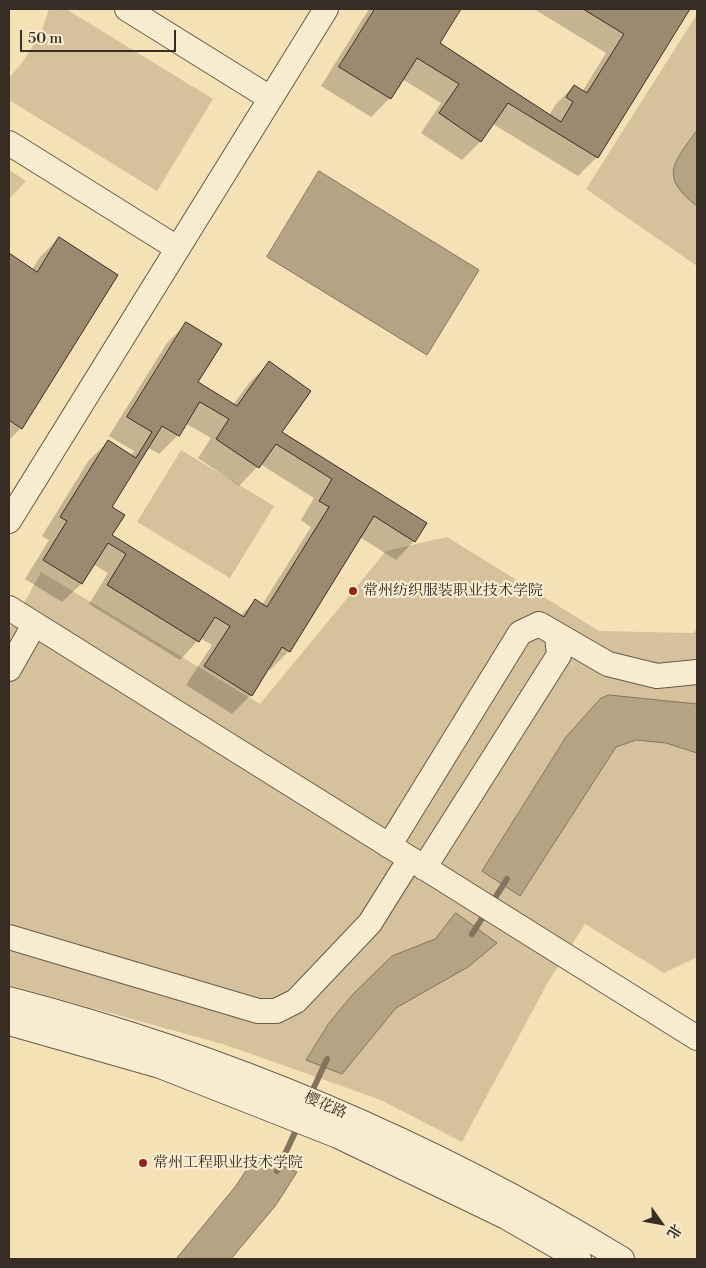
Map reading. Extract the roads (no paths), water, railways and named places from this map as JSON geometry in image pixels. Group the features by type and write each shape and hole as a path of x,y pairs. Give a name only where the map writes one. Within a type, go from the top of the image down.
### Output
{"street":[{"path":"127,9 270,98"},
{"path":"9,521 270,98 316,12"},
{"path":"9,143 177,248"},
{"path":"9,608 34,626 697,1038"},
{"path":"9,668 34,626"},
{"path":"389,846 520,633 548,630 608,664 657,676 697,672"},
{"path":"9,937 258,1011 276,1011 296,1001 370,924 417,864 558,655 548,630"},
{"name":"樱花路","path":"9,1000 70,1016 218,1064 328,1107 497,1188 622,1259"},
{"name":"樱花路","path":"9,1023 160,1066 320,1129 506,1217 579,1259"}],"waterway":[{"path":"472,934 507,879"},
{"path":"310,1096 327,1059"},
{"path":"277,1171 298,1126"}],"place":[{"name":"常州纺织服装职业技术学院","path":"353,591"},
{"name":"常州工程职业技术学院","path":"143,1163"}]}
